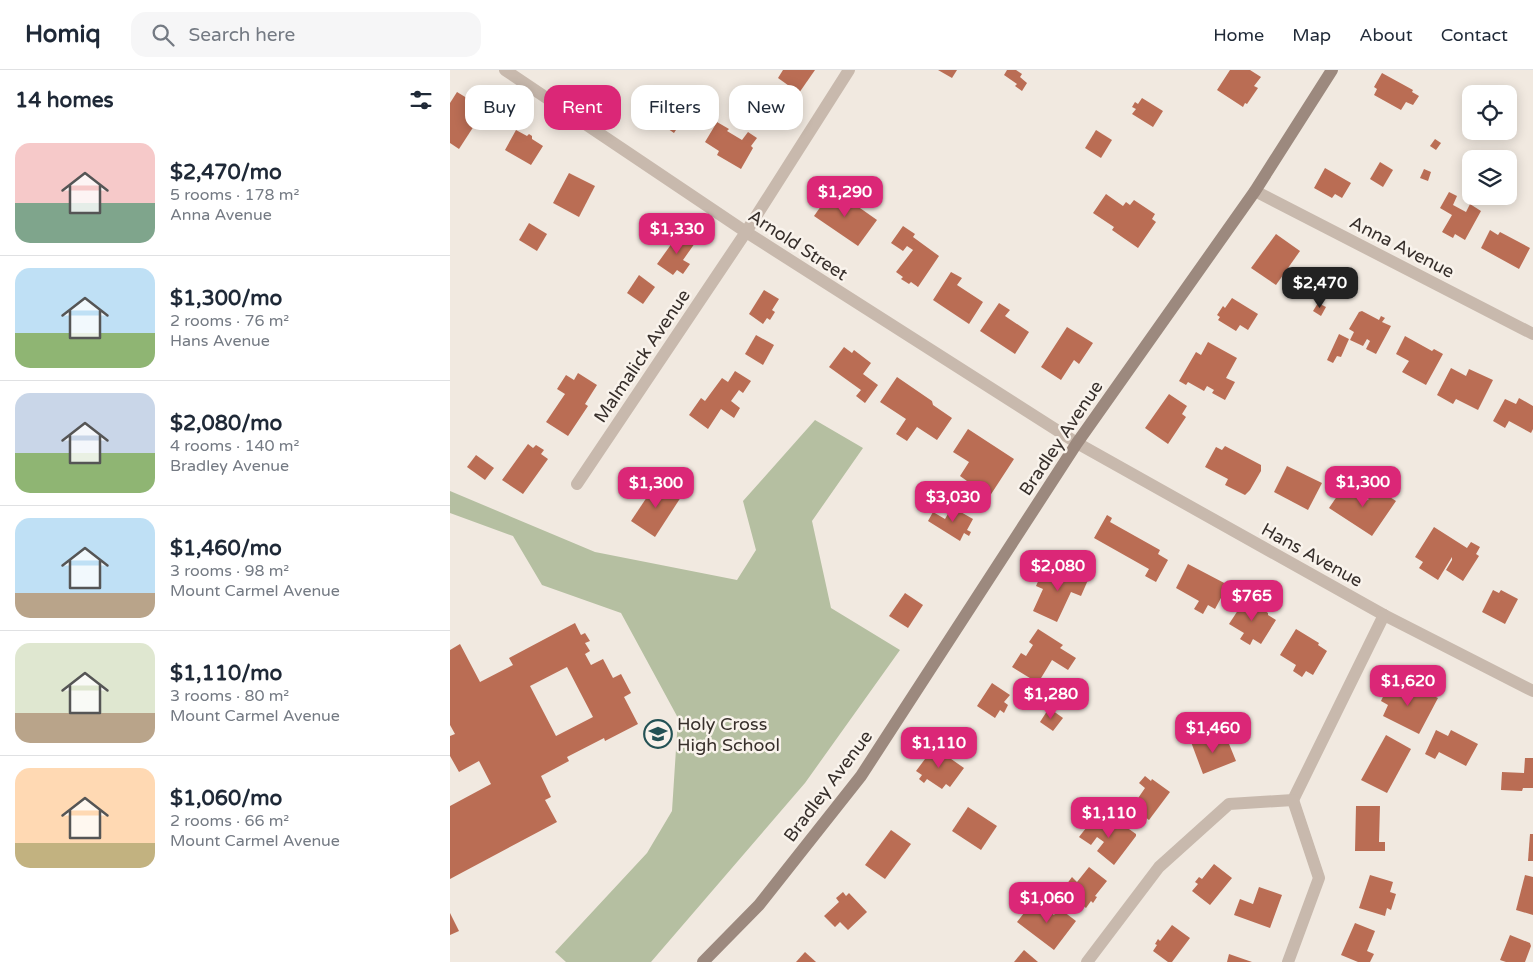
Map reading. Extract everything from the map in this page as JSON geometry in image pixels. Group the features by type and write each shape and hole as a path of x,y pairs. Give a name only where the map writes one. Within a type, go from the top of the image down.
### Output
{"street":[{"name":"Arnold Street","path":"505,70 746,232 1076,443"},
{"name":"Malmalick Avenue","path":"577,484 746,232 849,70"},
{"name":"Bradley Avenue","path":"703,962 759,904 862,776 1076,443 1255,191 1332,70"},
{"name":"Anna Avenue","path":"1255,191 1533,334"},
{"name":"Hans Avenue","path":"1076,443 1384,615 1533,691"},
{"path":"1288,962 1319,878 1293,800 1384,615"},
{"path":"1087,962 1158,867 1229,804 1293,800"}],"green space":[{"path":"815,420 863,448 812,521 831,608 900,650 805,783 651,962 566,962 555,952 647,853 672,811 678,718 621,613 542,585 513,536 450,513 450,491 595,552 737,580 756,550 743,501"}],"building":[{"path":"783,70 815,70 803,87 803,85 788,85 778,78"},
{"path":"938,70 957,70 952,78"},
{"path":"1007,70 1016,70 1022,74 1020,77 1027,83 1022,91 1015,86 1017,84 1004,75"},
{"path":"1230,70 1250,70 1261,77 1254,86 1258,88 1243,107 1217,90"},
{"path":"1382,73 1413,90 1412,92 1419,96 1413,105 1406,102 1401,110 1374,95 1377,89 1374,87"},
{"path":"457,92 465,97 465,130 471,130 459,149 450,143 450,103"},
{"path":"1142,98 1163,111 1153,127 1132,114 1136,109 1132,107 1135,102 1138,104"},
{"path":"719,123 729,129 727,131 742,140 748,132 757,138 751,146 753,148 741,169 717,155 719,151 705,142 712,130 719,130"},
{"path":"516,130 527,136 529,134 532,136 532,139 543,146 531,165 505,150"},
{"path":"1096,130 1112,140 1101,158 1085,148"},
{"path":"1435,139 1441,143 1436,150 1430,146"},
{"path":"1380,162 1393,170 1383,187 1370,179"},
{"path":"1325,168 1351,183 1342,198 1335,194 1332,198 1314,188"},
{"path":"1424,169 1431,172 1428,181 1420,178"},
{"path":"569,173 595,186 579,217 553,203"},
{"path":"833,189 877,220 858,246 814,216"},
{"path":"1449,192 1457,196 1453,205 1466,212 1470,205 1481,211 1465,240 1455,234 1453,238 1442,232 1452,215 1440,208"},
{"path":"1106,194 1123,206 1126,202 1130,205 1134,200 1155,214 1152,219 1156,222 1138,248 1112,230 1114,227 1093,213"},
{"path":"529,223 547,234 537,251 519,240"},
{"path":"903,226 915,234 913,237 939,256 918,287 911,282 909,284 901,279 903,277 896,272 913,250 907,246 903,251 891,243"},
{"path":"1490,230 1498,235 1500,232 1530,248 1519,269 1481,248"},
{"path":"680,232 690,236 689,238 695,243 683,260 690,264 683,274 677,270 673,275 657,264"},
{"path":"1276,234 1300,251 1276,285 1251,268"},
{"path":"951,272 962,278 957,285 983,302 969,324 933,300"},
{"path":"639,275 655,287 643,304 627,293"},
{"path":"764,290 779,299 772,310 775,312 770,320 767,318 763,324 749,314"},
{"path":"1232,298 1258,314 1248,330 1240,325 1236,331 1218,320 1220,317 1217,315"},
{"path":"999,303 1010,310 1005,316 1029,332 1015,354 980,331"},
{"path":"1318,303 1326,307 1321,316 1313,311"},
{"path":"1362,311 1379,320 1381,316 1385,318 1382,322 1391,326 1376,354 1366,349 1370,341 1367,339 1363,346 1350,340 1354,332 1349,329 1359,312"},
{"path":"1067,327 1093,343 1079,364 1074,360 1061,380 1041,367"},
{"path":"1339,334 1349,339 1341,357 1337,356 1333,363 1327,360"},
{"path":"756,335 774,345 763,365 745,354"},
{"path":"1405,336 1432,351 1434,349 1443,354 1426,385 1402,372 1409,361 1396,354"},
{"path":"1208,342 1237,358 1226,378 1235,382 1225,400 1212,393 1214,390 1207,386 1204,391 1188,382 1186,385 1179,381 1196,352 1201,355"},
{"path":"844,347 852,353 854,350 871,363 863,374 878,385 865,403 856,396 861,390 829,367"},
{"path":"1451,368 1466,376 1469,369 1493,380 1478,410 1456,399 1453,404 1437,395"},
{"path":"735,371 751,381 743,393 739,390 731,401 740,408 734,418 721,409 708,429 689,415 701,398 705,401 722,378 728,382"},
{"path":"578,373 597,385 585,404 588,406 568,436 546,422 565,394 557,389 566,375 574,380"},
{"path":"897,377 932,401 933,405 952,418 937,440 917,427 907,441 896,434 906,419 880,402"},
{"path":"1169,394 1187,406 1182,414 1186,417 1168,444 1145,428"},
{"path":"1519,398 1533,406 1533,429 1531,433 1509,421 1505,428 1493,421 1505,399 1516,404"},
{"path":"968,429 1014,459 982,508 959,493 967,481 960,476 969,462 953,452"},
{"path":"528,444 533,448 536,445 544,450 541,454 548,459 523,494 502,480"},
{"path":"1225,446 1261,465 1261,471 1245,495 1225,485 1228,479 1205,467 1216,447 1222,450"},
{"path":"476,455 494,468 485,480 467,467"},
{"path":"1287,466 1322,483 1308,510 1274,492"},
{"path":"657,482 681,497 655,537 631,521"},
{"path":"1344,486 1366,501 1369,499 1365,497 1373,486 1396,501 1372,536 1329,508"},
{"path":"952,507 973,519 967,530 971,532 969,536 964,533 960,541 928,521 933,512 945,519"},
{"path":"1107,515 1112,518 1110,522 1160,550 1158,554 1168,560 1156,582 1145,576 1149,569 1094,538"},
{"path":"1434,527 1467,548 1471,542 1480,547 1476,554 1479,556 1463,581 1446,570 1452,557 1438,580 1419,568 1423,562 1415,557"},
{"path":"1054,564 1088,580 1081,596 1071,592 1057,622 1033,611 1043,589 1036,586 1041,575 1047,578"},
{"path":"1188,564 1228,585 1215,609 1208,605 1203,614 1194,609 1199,601 1176,588"},
{"path":"1493,590 1499,593 1501,590 1518,599 1505,624 1482,612"},
{"path":"905,593 923,605 908,628 889,616"},
{"path":"1246,598 1276,620 1261,644 1253,639 1250,645 1240,639 1244,633 1229,624"},
{"path":"575,623 581,635 585,633 590,641 585,643 590,651 585,654 591,665 603,659 613,678 621,674 631,693 624,697 638,724 605,741 604,738 567,757 569,761 541,776 551,797 545,800 557,822 450,879 450,806 491,784 479,761 459,772 450,756 450,736 455,734 450,725 450,650 460,644 480,682 513,665 509,658","holes":["567,667 593,717 556,736 530,686"]},
{"path":"1038,629 1063,645 1060,648 1076,658 1068,670 1052,660 1038,683 1012,667 1021,653 1026,656 1033,645 1029,642"},
{"path":"1296,629 1319,643 1318,645 1327,651 1313,675 1306,671 1302,677 1293,671 1296,665 1280,655"},
{"path":"992,683 1010,695 1004,702 1008,705 1004,713 1000,710 995,718 977,706"},
{"path":"1389,684 1413,693 1416,687 1438,698 1419,734 1383,716 1388,705 1381,701"},
{"path":"1049,708 1063,718 1053,731 1040,722"},
{"path":"1436,730 1448,736 1451,730 1478,744 1466,766 1439,752 1435,759 1425,754"},
{"path":"1386,735 1411,749 1387,793 1361,780"},
{"path":"1206,736 1210,745 1227,739 1236,761 1203,774 1191,742"},
{"path":"934,747 964,768 950,787 946,784 942,789 927,779 924,783 919,779 922,775 916,771"},
{"path":"1525,758 1533,758 1533,788 1523,788 1522,791 1501,790 1502,772 1524,773"},
{"path":"1145,776 1170,792 1149,820 1132,807 1145,788 1139,783"},
{"path":"1356,806 1380,806 1379,842 1385,842 1385,851 1355,851"},
{"path":"968,807 997,826 981,850 952,831"},
{"path":"1093,819 1103,828 1110,819 1117,825 1119,822 1136,834 1114,865 1097,851 1104,842 1097,837 1091,845 1079,837"},
{"path":"891,830 911,844 885,879 865,865"},
{"path":"1530,834 1533,834 1533,861 1528,861"},
{"path":"1214,864 1232,878 1210,905 1192,891 1198,884 1195,882 1199,877 1202,879"},
{"path":"1089,867 1107,881 1095,896 1097,897 1093,903 1091,901 1086,908 1063,889 1072,877 1077,882"},
{"path":"1370,875 1393,882 1390,892 1396,894 1391,910 1387,908 1385,916 1359,908"},
{"path":"1525,875 1533,877 1533,915 1516,910"},
{"path":"1259,887 1282,895 1270,928 1234,915 1240,899 1253,904"},
{"path":"843,892 846,896 849,893 867,912 848,930 840,922 835,927 824,916 839,902 836,898"},
{"path":"1034,900 1054,915 1059,908 1076,921 1054,950 1017,922"},
{"path":"450,913 459,931 450,935"},
{"path":"1355,923 1375,931 1367,951 1374,954 1370,962 1358,962 1341,955"},
{"path":"1172,925 1190,938 1172,962 1168,962 1153,951 1158,939 1160,941"},
{"path":"1510,935 1530,943 1531,946 1525,962 1506,962 1500,960"},
{"path":"1024,950 1038,962 1014,962"},
{"path":"805,952 816,962 796,962"},
{"path":"1229,954 1252,962 1227,962"}],"place":[{"name":"Holy Cross High School","path":"658,734"}]}
